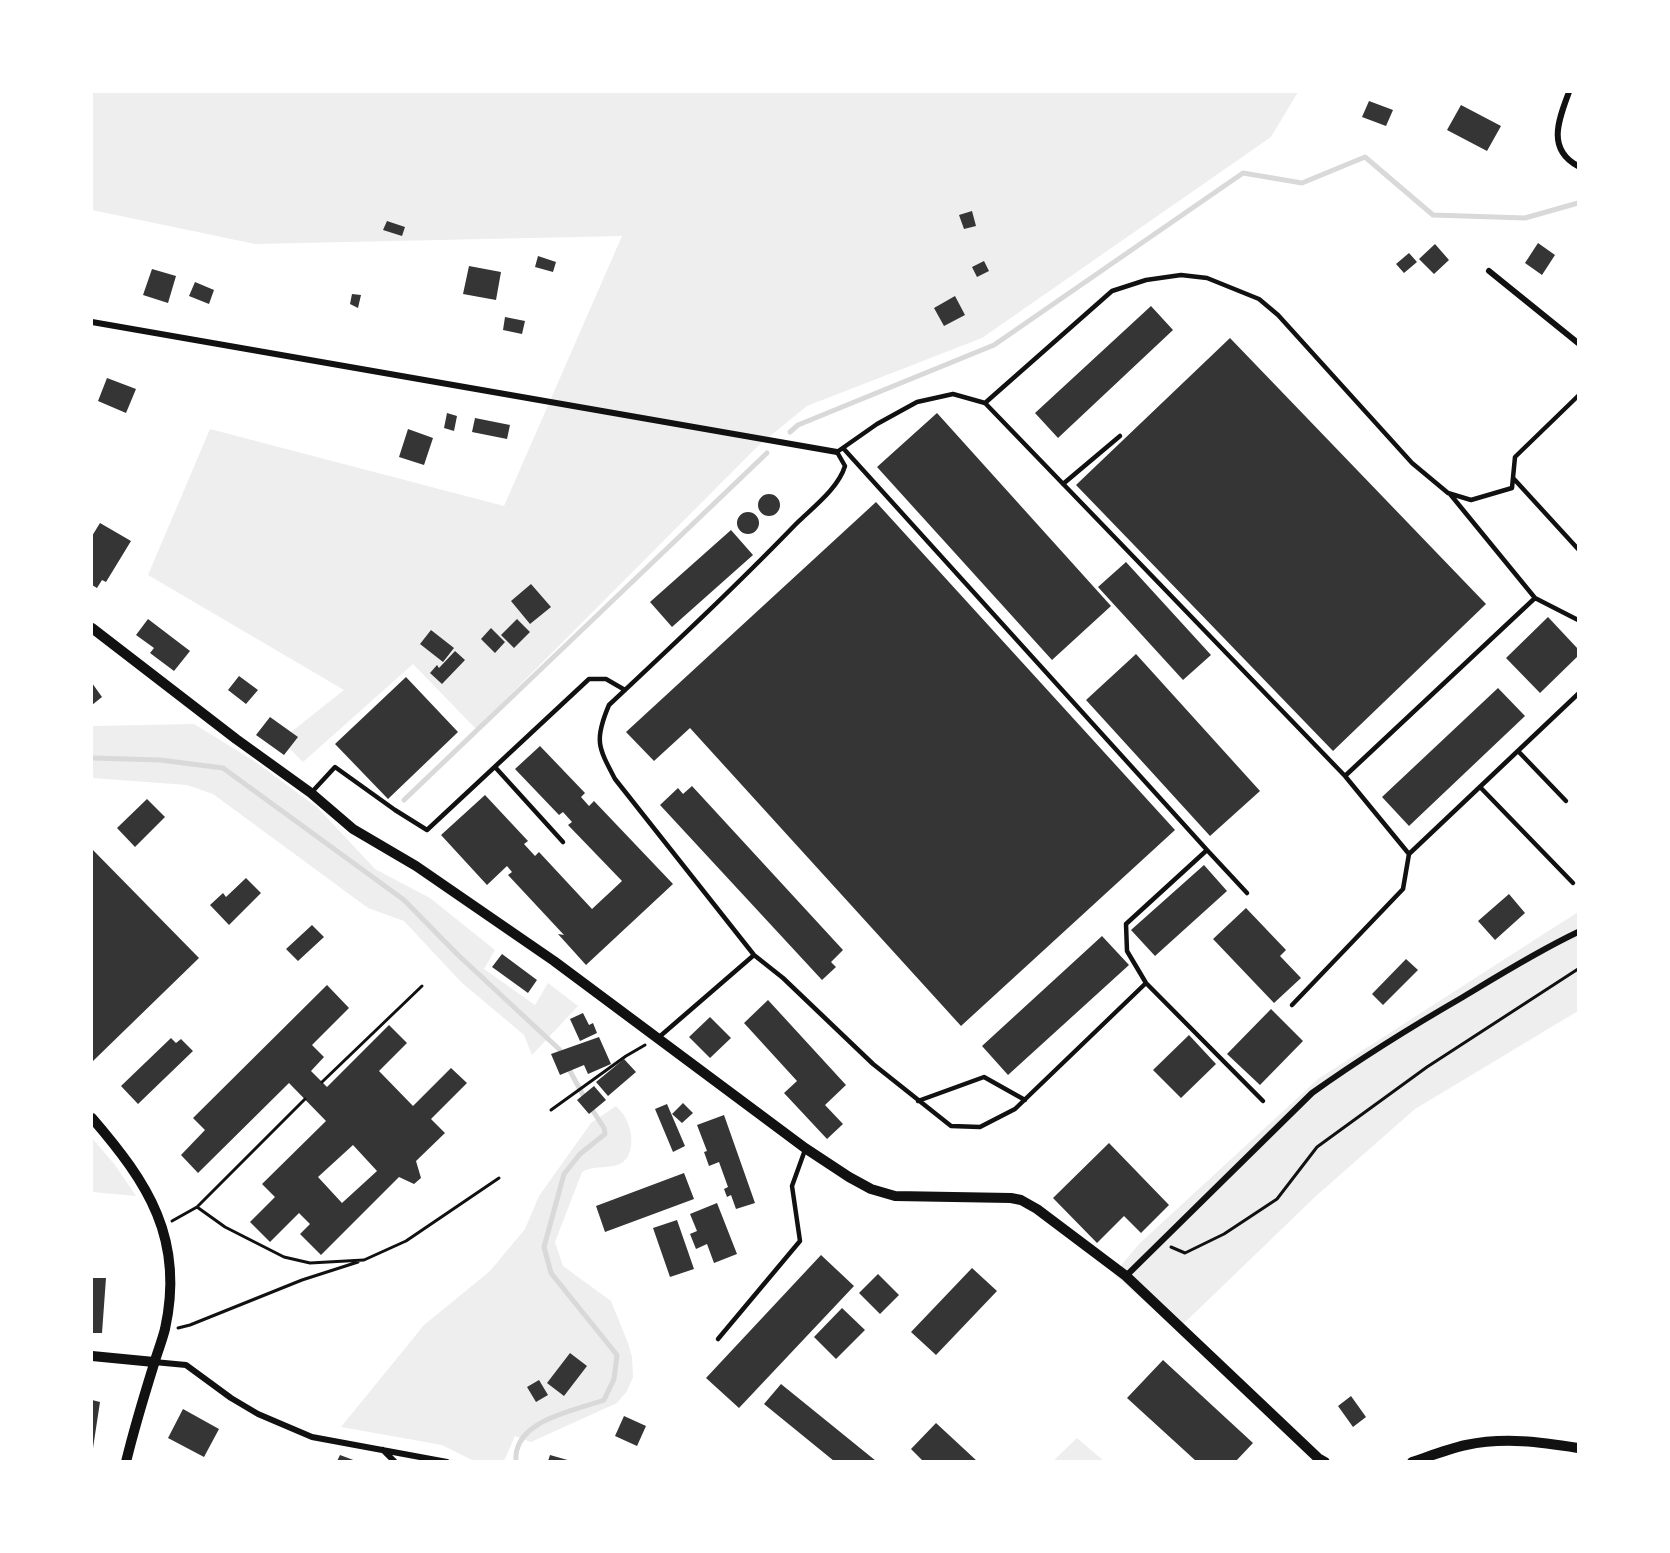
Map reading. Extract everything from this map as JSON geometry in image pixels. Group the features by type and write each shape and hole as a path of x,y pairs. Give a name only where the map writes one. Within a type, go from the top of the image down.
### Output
{"street":[{"path":"1569,92 1560,114 1557,136 1559,148 1568,161 1578,166"},
{"path":"1489,271 1578,343"},
{"path":"92,322 837,452"},
{"path":"92,628 236,739 311,793 353,829 416,866 535,947 805,1148 859,1183 883,1193 903,1196 1000,1197 1021,1200 1037,1209 1126,1276 1319,1460"},
{"path":"1126,1276 1312,1093 1433,1014 1541,950 1578,932"},
{"path":"92,1118 139,1177 162,1226 171,1274 165,1330 126,1461"},
{"path":"92,1356 186,1365 244,1406 291,1429 335,1442 447,1461"},
{"path":"1412,1461 1466,1445 1495,1441 1520,1440 1578,1448"},
{"path":"382,1450 395,1461"}],"lane":[{"path":"985,403 1112,291 1146,280 1181,275 1207,278 1231,286 1259,299 1278,315 1412,463 1448,493 1535,598 1578,620"},
{"path":"1146,983 1015,1109 980,1127 951,1126 873,1064 783,978 754,955 615,779 600,751 599,727 609,705 828,492 842,475 845,466 837,452 877,424 917,402 953,394 985,403 1345,776 1409,854"},
{"path":"1448,493 1471,500 1512,488 1515,457 1578,396"},
{"path":"1064,484 1120,436"},
{"path":"843,448 1247,892"},
{"path":"1514,479 1578,549"},
{"path":"1345,776 1535,598"},
{"path":"311,793 336,767 427,830 589,679 606,679 625,690"},
{"path":"1292,1005 1403,889 1409,854 1578,694"},
{"path":"1518,751 1566,801"},
{"path":"495,767 563,842"},
{"path":"1480,787 1573,883"},
{"path":"1207,850 1126,924 1127,951 1146,983 1263,1101"},
{"path":"658,1038 754,955"},
{"path":"918,1101 984,1077 1025,1100"},
{"path":"718,1340 800,1241 792,1186 805,1148"}],"path":[{"path":"1161,1242 1185,1253 1224,1234 1277,1198 1317,1147 1427,1067 1578,969"},
{"path":"322,1082 422,986"},
{"path":"551,1110 626,1056 658,1038"},
{"path":"162,1226 197,1207 305,1099"},
{"path":"165,1330 190,1325 302,1280 364,1260 406,1241 499,1178"},
{"path":"197,1207 225,1227 284,1257 310,1263 364,1260"}],"shaded area":[{"path":"92,92 1298,92 1271,137 982,338 807,406 759,445 476,729 413,664 303,762 281,740 344,690 148,575 210,429 504,506 622,236 255,244 92,210"},
{"path":"194,724 254,761 318,808 375,869 430,898 495,950 484,969 535,1005 548,983 578,1006 532,1055 524,1035 461,982 404,921 368,908 213,794 187,785 92,778 92,726"},
{"path":"1578,912 1578,1011 1415,1109 1316,1196 1177,1330 1114,1274 1139,1244 1318,1079"},
{"path":"616,1106 628,1123 631,1138 630,1153 626,1159 614,1166 582,1172 555,1242 563,1266 611,1301 628,1343 632,1357 633,1377 627,1391 617,1403 531,1442 515,1436 504,1461 474,1461 442,1445 341,1427 424,1325 490,1271 525,1229 539,1196 591,1123"},
{"path":"92,1138 115,1165 136,1196 92,1192"},
{"path":"1077,1438 1104,1461 1053,1461"}],"building":[{"path":"1369,101 1393,110 1386,126 1362,117"},
{"path":"1461,105 1501,126 1487,151 1447,130"},
{"path":"972,211 976,226 964,229 959,215"},
{"path":"387,221 405,227 402,236 383,230"},
{"path":"1538,243 1555,255 1542,275 1525,263"},
{"path":"1435,244 1449,260 1434,274 1419,259"},
{"path":"1409,253 1417,262 1404,273 1396,264"},
{"path":"538,256 556,262 553,272 535,267"},
{"path":"984,261 989,271 977,277 972,267"},
{"path":"469,266 501,272 496,300 463,294"},
{"path":"152,269 176,276 168,303 143,295"},
{"path":"195,282 214,290 209,304 189,296"},
{"path":"352,294 361,295 358,308 350,304"},
{"path":"955,296 965,315 944,326 934,308"},
{"path":"1151,306 1173,330 1058,438 1035,413"},
{"path":"505,317 525,321 522,334 503,330"},
{"path":"1230,338 1486,604 1333,751 1076,485"},
{"path":"107,378 136,389 126,413 98,401"},
{"path":"447,413 457,416 454,431 444,428"},
{"path":"937,413 1111,606 1052,660 877,467"},
{"path":"475,418 510,425 507,439 472,432"},
{"path":"408,429 433,438 424,465 399,457"},
{"path":"769,494 777,497 780,505 777,513 769,516 761,513 758,505 761,497"},
{"path":"876,502 1175,830 961,1026 690,728 654,761 626,732"},
{"path":"748,512 756,515 759,523 756,531 748,534 740,531 737,523 740,515"},
{"path":"100,523 131,541 106,582 102,580 97,588 92,585 92,536"},
{"path":"731,530 753,555 672,627 650,602"},
{"path":"1126,562 1211,655 1183,680 1098,587"},
{"path":"531,584 551,607 530,624 511,601"},
{"path":"1548,617 1578,649 1578,656 1540,693 1506,658"},
{"path":"148,619 190,651 174,671 150,653 154,648 136,635"},
{"path":"517,619 530,632 514,648 501,635"},
{"path":"491,628 505,642 495,653 481,639"},
{"path":"431,630 454,648 443,662 420,644"},
{"path":"455,651 465,660 442,684 430,673 437,665 439,668"},
{"path":"1136,654 1260,791 1210,836 1086,700"},
{"path":"239,676 258,690 246,704 228,690"},
{"path":"406,677 458,732 388,799 335,744"},
{"path":"92,683 102,697 92,705"},
{"path":"1498,688 1525,716 1409,826 1382,797"},
{"path":"270,717 298,737 284,755 256,735"},
{"path":"540,746 585,793 581,797 589,806 594,801 673,884 586,965 558,934 564,935 508,875 512,872 507,866 487,885 441,835 485,795 528,841 524,844 535,856 539,852 592,909 622,881 568,825 572,822 563,812 559,815 515,769"},
{"path":"692,786 843,950 831,962 836,967 822,980 660,805 678,788 683,794"},
{"path":"147,799 165,817 135,847 117,828"},
{"path":"92,849 199,958 92,1062"},
{"path":"1204,865 1227,891 1155,956 1131,930"},
{"path":"246,878 261,893 229,925 210,905 223,893 226,897"},
{"path":"1509,894 1525,913 1495,940 1478,921"},
{"path":"1246,908 1286,950 1280,956 1301,978 1274,1003 1213,939"},
{"path":"312,925 324,937 298,961 286,949"},
{"path":"1102,936 1129,965 1008,1075 982,1046"},
{"path":"502,954 537,980 528,993 492,967"},
{"path":"1406,959 1418,970 1383,1005 1372,994"},
{"path":"327,985 349,1008 312,1045 324,1057 311,1071 327,1087 389,1025 407,1043 379,1071 413,1106 451,1068 467,1083 431,1119 445,1133 416,1161 421,1178 414,1184 399,1177 321,1255 300,1234 310,1224 299,1213 270,1242 250,1222 275,1197 262,1184 326,1121 289,1083 198,1173 181,1155 205,1130 193,1118","holes":["353,1145 377,1171 342,1203 318,1177"]},
{"path":"768,1000 846,1085 825,1105 843,1124 827,1139 784,1093 797,1081 744,1023"},
{"path":"1271,1009 1303,1041 1260,1085 1227,1054"},
{"path":"583,1013 589,1025 593,1023 597,1033 580,1041 570,1019"},
{"path":"710,1017 731,1038 710,1058 689,1037"},
{"path":"1189,1035 1216,1064 1181,1098 1153,1070"},
{"path":"599,1037 611,1064 588,1074 584,1065 560,1075 551,1054"},
{"path":"171,1038 176,1043 181,1039 193,1051 138,1104 121,1086"},
{"path":"624,1059 636,1072 608,1096 596,1082"},
{"path":"594,1086 606,1100 589,1114 577,1100"},
{"path":"683,1103 693,1113 682,1123 672,1114"},
{"path":"667,1104 685,1146 673,1152 655,1109"},
{"path":"724,1115 755,1203 736,1209 731,1195 727,1197 724,1189 728,1187 719,1162 709,1166 704,1152 707,1151 697,1125"},
{"path":"1109,1143 1169,1205 1141,1233 1124,1216 1097,1243 1053,1198"},
{"path":"684,1173 694,1199 605,1232 596,1206"},
{"path":"717,1203 737,1254 714,1263 707,1244 696,1249 690,1234 697,1231 690,1214"},
{"path":"677,1220 694,1269 670,1277 653,1228"},
{"path":"821,1255 854,1286 739,1408 706,1378"},
{"path":"972,1268 997,1291 936,1355 911,1332"},
{"path":"878,1274 899,1295 880,1314 859,1293"},
{"path":"92,1278 106,1278 102,1333 92,1333"},
{"path":"842,1308 865,1330 836,1359 814,1337"},
{"path":"570,1353 587,1366 564,1396 547,1383"},
{"path":"1163,1360 1253,1443 1236,1461 1196,1461 1127,1398"},
{"path":"539,1380 548,1395 536,1402 527,1387"},
{"path":"781,1384 876,1461 834,1461 764,1404"},
{"path":"1351,1396 1366,1417 1353,1427 1338,1406"},
{"path":"92,1400 100,1402 93,1448 92,1447"},
{"path":"183,1409 219,1429 204,1457 168,1438"},
{"path":"624,1416 646,1426 637,1446 615,1436"},
{"path":"936,1423 977,1461 923,1461 911,1449"},
{"path":"340,1455 356,1461 337,1461"},
{"path":"550,1455 571,1461 548,1461"}],"waterway":[{"path":"790,432 798,425 994,345 1243,173 1302,183 1365,157 1433,215 1525,218 1578,203"},
{"path":"404,800 767,453"},
{"path":"92,758 160,760 223,768 404,900 457,954 560,1050"},
{"path":"570,1071 583,1095"},
{"path":"516,1462 517,1448 524,1436 534,1427 562,1413 604,1400 614,1379 617,1355 551,1273 544,1247 564,1174 580,1154 605,1134 604,1128 593,1111"}]}
